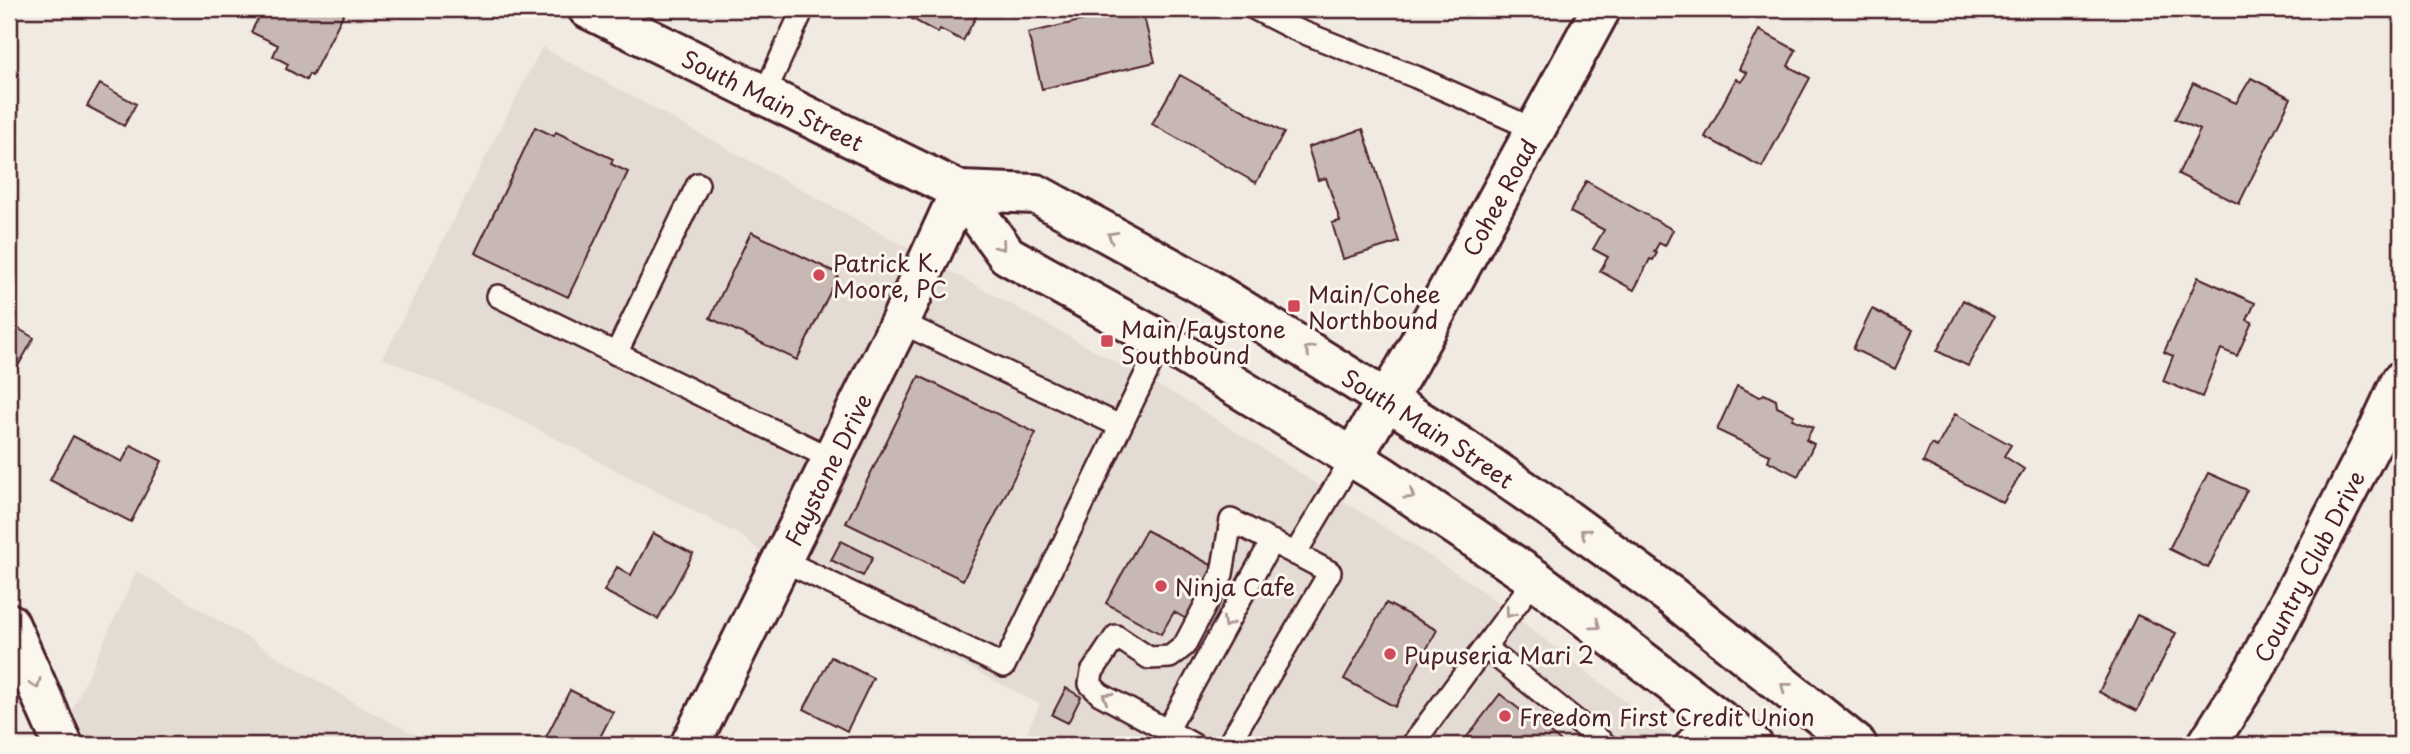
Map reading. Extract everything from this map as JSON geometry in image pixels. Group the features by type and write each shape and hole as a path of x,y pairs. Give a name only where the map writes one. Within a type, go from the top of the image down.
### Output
{"main road":[{"name":"South Main Street","path":"588,9 960,191 1036,194 1204,286 1460,446 1636,569 1857,745"},
{"name":"Cohee Road","path":"1353,457 1387,400 1601,9"},
{"name":"South Main Street","path":"960,191 1007,255 1162,341 1353,457 1535,579 1753,745"},
{"name":"Faystone Drive","path":"690,745 900,322 960,191"},
{"name":"Country Club Drive","path":"2207,745 2255,669 2376,435 2401,381"},
{"path":"9,623 63,745"}],"lane":[{"path":"764,95 803,9"},
{"path":"1255,9 1292,28 1416,77 1536,130"},
{"path":"616,354 698,184"},
{"path":"498,296 832,459"},
{"path":"900,322 1120,426"},
{"path":"782,560 1003,666 1162,341"},
{"path":"1295,554 1353,457"},
{"path":"1194,745 1100,694 1090,684 1091,672 1116,636 1150,658 1170,657 1184,646 1222,574 1231,520 1330,572 1228,745"},
{"path":"1167,731 1272,541"},
{"path":"1412,745 1535,579"},
{"path":"1485,647 1606,745"},
{"path":"1684,745 1711,713"}],"shaded area":[{"path":"542,47 1192,404 1473,584 1681,745 1021,745 1040,704 795,579 740,535 505,412 383,358"},
{"path":"137,571 361,707 436,745 89,745 72,710"}],"building":[{"path":"263,9 346,9 312,76 309,74 306,80 286,69 288,64 273,56 278,45 251,32"},
{"path":"894,9 980,9 963,41 940,29 938,33"},
{"path":"1142,9 1155,62 1042,89 1028,33"},
{"path":"1759,30 1796,50 1788,66 1810,78 1762,167 1705,137 1736,79 1741,82 1747,73 1739,69"},
{"path":"1180,75 1284,133 1256,183 1152,124"},
{"path":"2251,78 2291,98 2239,204 2178,174 2200,130 2175,119 2193,83 2236,103"},
{"path":"100,84 136,104 124,126 87,106"},
{"path":"535,127 554,136 556,132 613,159 611,164 628,172 568,297 475,253"},
{"path":"1363,129 1399,242 1343,259 1332,223 1340,221 1326,178 1318,180 1308,147"},
{"path":"1586,181 1673,230 1665,246 1659,243 1654,252 1657,253 1653,260 1650,259 1634,290 1600,271 1608,257 1593,249 1604,230 1570,212"},
{"path":"751,232 839,274 797,360 710,318"},
{"path":"2198,277 2255,303 2247,320 2252,322 2237,356 2221,349 2202,397 2163,381 2173,356 2164,352"},
{"path":"1963,300 1994,317 1968,366 1937,351"},
{"path":"1872,309 1913,330 1895,369 1853,349"},
{"path":"9,323 34,338 11,378 9,377"},
{"path":"919,376 1036,433 963,580 846,523"},
{"path":"1737,386 1760,397 1764,394 1776,400 1777,407 1794,415 1792,419 1813,427 1806,440 1814,444 1798,476 1768,461 1770,455 1717,430"},
{"path":"1955,414 2011,445 2004,456 2024,469 2003,503 1923,462 1931,444 1937,447"},
{"path":"73,436 122,462 131,445 162,461 131,522 50,480"},
{"path":"2208,473 2247,490 2208,568 2169,549"},
{"name":"Ninja Cafe","path":"1146,530 1217,568 1188,620 1174,612 1161,634 1106,603"},
{"path":"653,533 693,554 658,619 604,591 617,567 631,575"},
{"path":"841,541 873,557 863,576 831,560"},
{"name":"Pupuseria Mari 2","path":"1386,603 1437,630 1395,707 1344,679"},
{"path":"2137,615 2176,633 2137,711 2099,692"},
{"path":"831,657 873,678 847,731 804,709"},
{"path":"1066,688 1081,697 1068,723 1052,715"},
{"path":"570,690 613,712 596,745 542,745"},
{"name":"Freedom First Credit Union","path":"1500,694 1565,745 1475,745 1466,738"}],"place":[{"name":"Patrick K. Moore, PC","path":"819,275"},
{"name":"Main/Cohee Northbound","path":"1294,306"},
{"name":"Main/Faystone Southbound","path":"1107,341"},
{"name":"Ninja Cafe","path":"1161,586"},
{"name":"Pupuseria Mari 2","path":"1390,654"},
{"name":"Freedom First Credit Union","path":"1505,716"}]}
